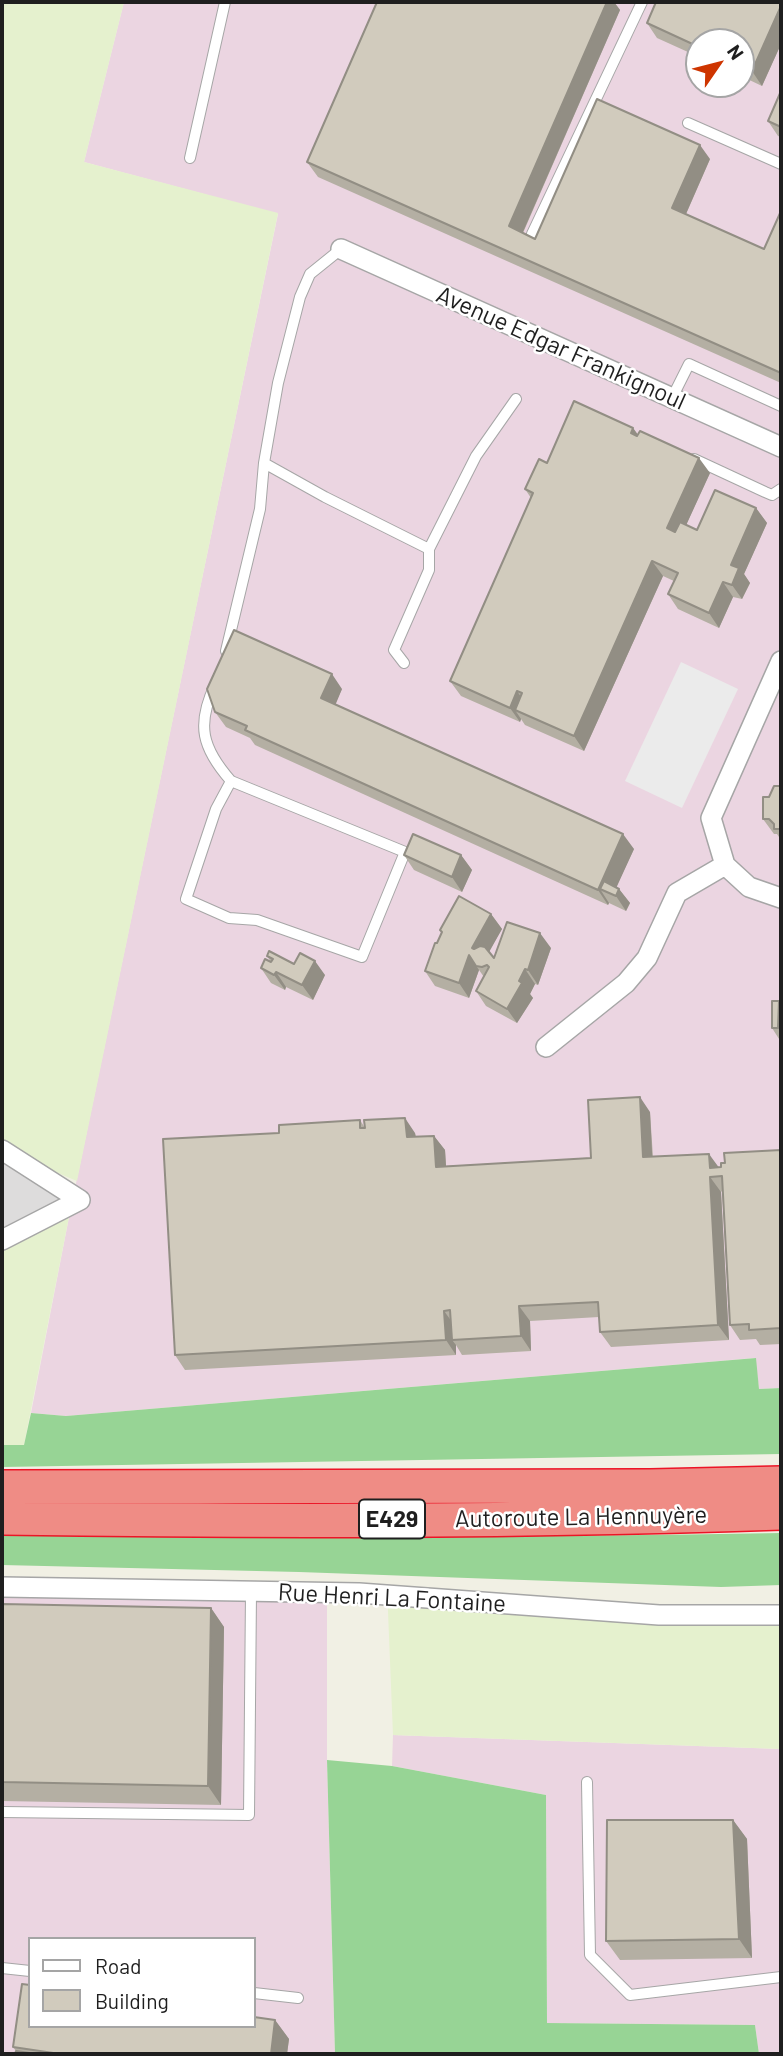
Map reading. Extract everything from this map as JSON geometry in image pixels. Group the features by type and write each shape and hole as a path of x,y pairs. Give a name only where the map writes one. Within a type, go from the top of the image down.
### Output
{"highway":[{"name":"Autoroute La Hennuyère","path":"2,1487 623,1487 781,1483"},
{"name":"Autoroute La Hennuyère","path":"2,1518 652,1518 781,1513"}],"street":[{"name":"Avenue Edgar Frankignoul","path":"341,249 781,447"},
{"path":"781,662 711,818 725,865 749,887 781,898"},
{"path":"546,1047 626,983 647,958 677,893 725,865"},
{"path":"2,1150 80,1200 2,1240"},
{"name":"Rue Henri La Fontaine","path":"2,1587 359,1593 659,1615 781,1615"}],"lane":[{"path":"190,158 225,2"},
{"path":"532,234 642,2"},
{"path":"688,123 781,164"},
{"path":"224,660 260,509 264,463 278,383 300,297 310,274 341,249"},
{"path":"672,398 690,364 781,406"},
{"path":"404,663 394,650 429,570 429,549 476,456 516,399"},
{"path":"688,456 772,495 781,489"},
{"path":"264,463 429,549"},
{"path":"221,672 204,708 204,733 216,763 231,781 405,852 362,957 257,920 229,918 186,899 216,809 231,781"},
{"path":"2,1812 249,1815 251,1592"},
{"path":"587,1782 590,1955 630,1995 781,1977"},
{"path":"2,1968 28,1970"},
{"path":"256,1993 298,1998"}],"shaded area":[{"path":"124,2 781,2 781,1388 759,1389 755,1358 66,1416 31,1413 69,1217 278,214 84,162"},
{"path":"681,662 738,689 682,808 625,781"},
{"path":"2,1154 67,1200 2,1234"},
{"path":"2,1586 327,1589 327,1760 335,2054 2,2054"},
{"path":"393,1735 781,1749 781,2054 759,2054 755,2025 547,2023 546,1795 392,1766"}],"green space":[{"path":"2,2 124,2 84,162 278,213 77,1181 41,1166 2,1141"},
{"path":"69,1217 24,1445 2,1445 2,1245"},
{"path":"756,1358 759,1389 781,1388 781,1454 2,1467 2,1445 24,1445 31,1413 66,1416"},
{"path":"2,1533 586,1536 781,1533 781,1585 721,1587 2,1565"},
{"path":"387,1587 662,1606 781,1607 781,1749 393,1735"},
{"path":"327,1760 392,1766 546,1795 547,2023 755,2025 759,2054 335,2054"}],"building":[{"path":"377,2 607,2 509,226 535,239 597,99 700,145 672,208 764,249 781,211 781,373 307,162"},
{"path":"656,2 781,2 755,64 755,28 685,28 685,41 647,23"},
{"path":"781,91 781,127 768,121"},
{"path":"574,401 633,428 631,433 637,436 640,431 699,458 667,528 675,532 680,522 697,530 715,490 756,508 731,565 739,568 732,585 723,582 709,613 668,594 678,573 652,561 574,736 515,710 522,693 517,691 510,708 450,681 533,493 525,489 539,459 547,463"},
{"path":"234,630 332,674 321,698 623,834 598,890 245,730 247,726 215,712 207,689"},
{"path":"774,786 781,786 781,829 774,829 774,824 769,819 763,819 763,797 769,797"},
{"path":"413,834 461,855 452,877 404,855"},
{"path":"604,881 619,889 616,896 600,889"},
{"path":"459,896 491,914 472,948 474,949 485,947 494,958 507,922 540,933 528,970 525,969 519,981 522,983 507,1009 476,991 489,967 476,966 469,955 459,983 425,971 442,932 440,930"},
{"path":"269,951 294,964 300,953 315,961 302,985 261,968 265,959 271,962 273,959 267,956"},
{"path":"772,1001 779,1001 778,1028 772,1028"},
{"path":"640,1097 643,1157 709,1154 710,1168 721,1167 721,1163 725,1163 724,1153 781,1150 781,1328 749,1330 749,1324 730,1325 722,1176 710,1177 718,1325 600,1332 598,1302 519,1306 521,1336 452,1340 450,1310 444,1311 446,1340 175,1355 163,1139 279,1133 279,1125 360,1120 360,1128 365,1128 364,1120 405,1118 407,1137 434,1136 436,1167 591,1158 588,1100"},
{"path":"2,1604 211,1608 208,1786 2,1782"},
{"path":"607,1820 733,1820 739,1939 606,1941"},
{"path":"22,1984 28,1985 28,2028 256,2028 256,2017 275,2020 271,2054 60,2054 13,2047"},
{"path":"16,2051 36,2054 15,2054"}]}
